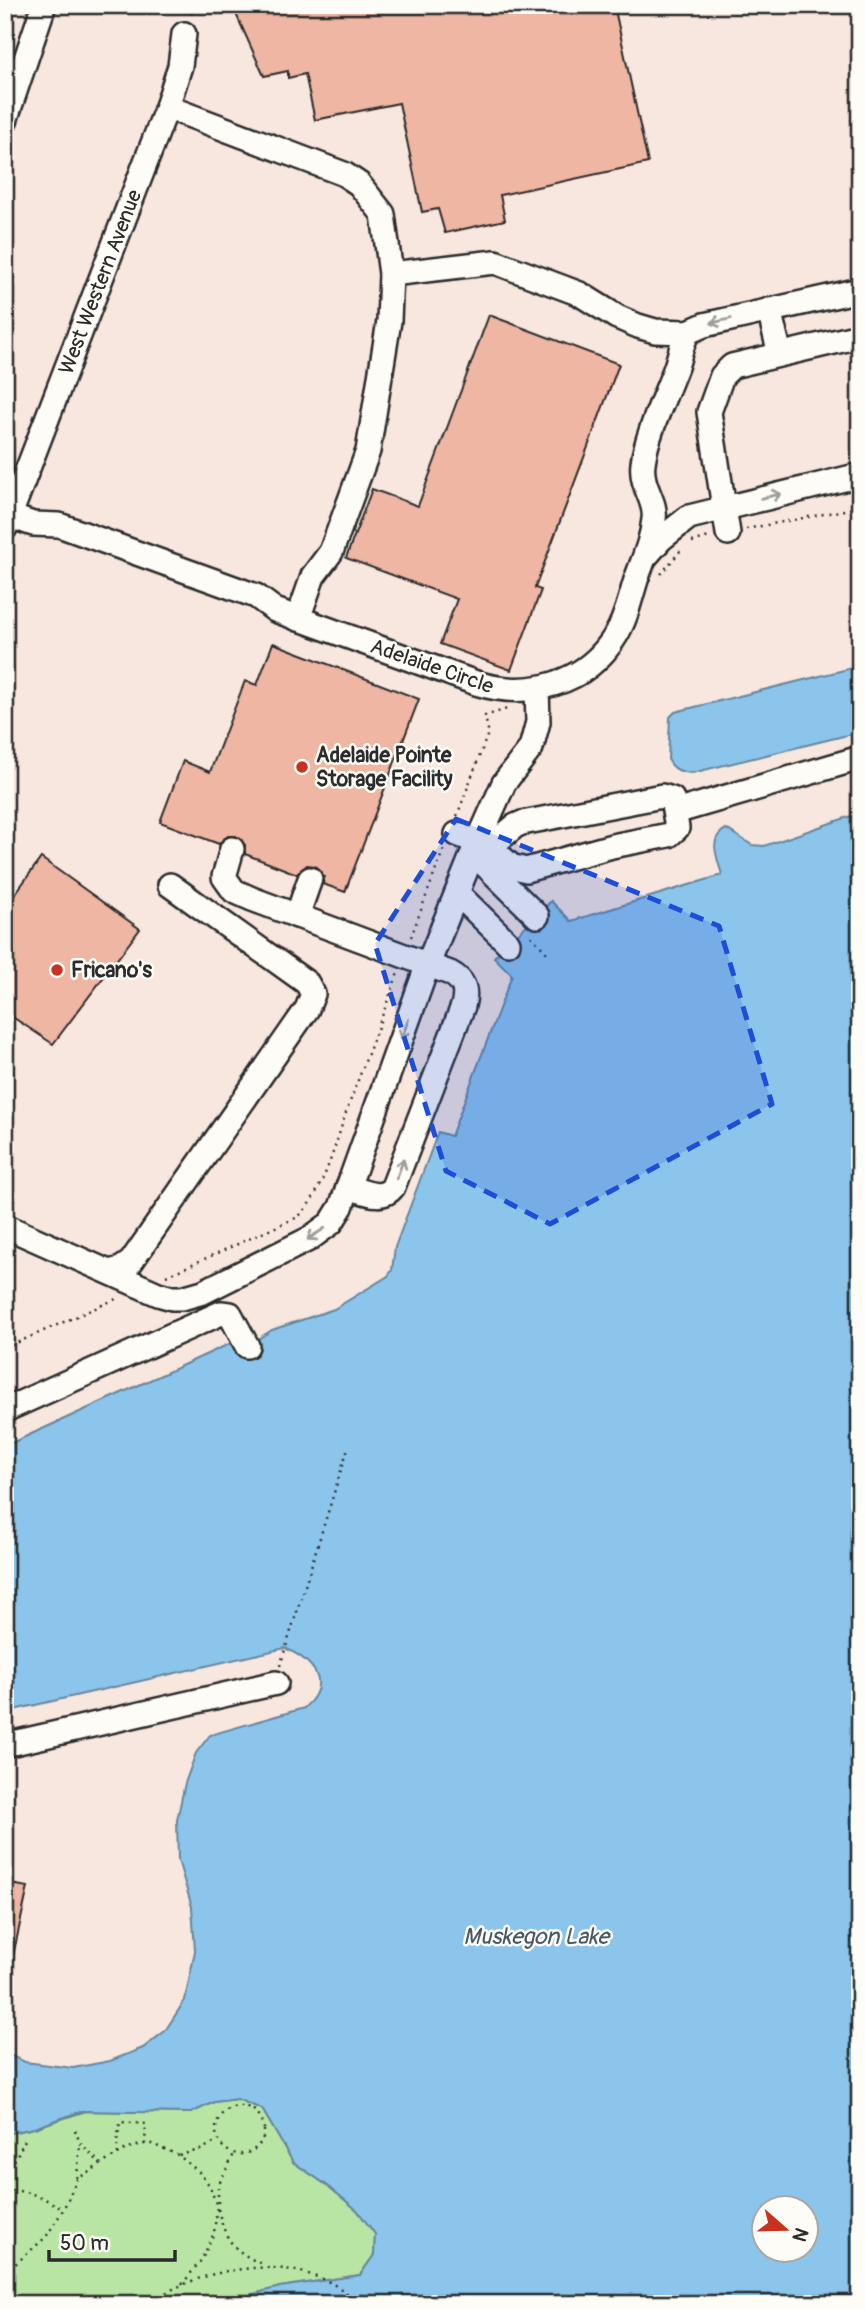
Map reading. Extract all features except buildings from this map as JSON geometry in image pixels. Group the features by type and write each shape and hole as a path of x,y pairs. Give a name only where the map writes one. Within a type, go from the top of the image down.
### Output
{"street":[{"path":"5,121 44,5"},
{"name":"West Western Avenue","path":"8,522 167,107 180,66 184,34"},
{"path":"167,107 352,178 383,214 391,274 389,321 368,451 331,552 313,576 298,619"},
{"path":"391,274 495,262 580,294 617,317 655,331 688,332 704,325 860,290"},
{"path":"769,310 780,354"},
{"name":"Adelaide Circle","path":"8,522 59,526 257,596 275,610 488,687 516,691 537,689 569,677 592,662 607,647 622,624 647,555 655,518 643,477 645,454 688,332"},
{"path":"728,533 715,460 710,408 728,367 851,338 860,343"},
{"name":"Adelaide Circle","path":"647,555 655,544 679,523 692,516 860,475"},
{"path":"649,497 669,513 692,516"},
{"path":"5,1226 166,1297 182,1298 203,1292 323,1230 336,1216 348,1187 474,844 504,783 531,748 538,722 537,689"},
{"path":"675,812 860,758"},
{"path":"662,796 672,799 677,828 669,835 612,846 535,869 518,869 474,844 522,823 662,796"},
{"path":"474,844 523,929"},
{"path":"232,849 225,872 229,887 252,899 428,964 459,978 465,993 463,1006 393,1187 381,1195 348,1187"},
{"path":"297,916 310,879"},
{"path":"109,1272 121,1269 131,1262 307,1009 313,994 307,983 170,885"},
{"path":"457,893 523,929"},
{"path":"5,1410 221,1313 230,1314 247,1346"},
{"path":"5,1745 276,1683"}],"path":[{"path":"523,929 548,954"},
{"path":"285,1648 348,1448"},
{"path":"241,2106 256,2112 264,2125 262,2141 250,2152 234,2153 219,2140 217,2124 226,2111 241,2106"},
{"path":"118,2154 120,2122 146,2124 145,2144"},
{"path":"75,2130 80,2143 101,2164"},
{"path":"5,2171 13,2163 25,2140"},
{"path":"178,2155 200,2150 219,2140"},
{"path":"5,2273 46,2237 63,2210 77,2179 80,2143"},
{"path":"77,2179 128,2148 152,2144 178,2155 199,2172 210,2186 224,2234 235,2249 267,2267 318,2276 341,2287 359,2304"},
{"path":"180,2287 202,2259 214,2233 218,2186 234,2153"},
{"path":"5,2190 41,2197 63,2210"},
{"path":"148,2304 180,2287 212,2275 267,2267"}],"highlighted area":[{"path":"456,819 719,926 772,1104 550,1224 446,1171 375,944"}],"green space":[{"path":"237,2099 262,2109 293,2162 357,2210 375,2234 374,2255 360,2275 280,2287 216,2304 5,2304 5,2134 34,2128 86,2111 191,2113 214,2102"}],"water":[{"path":"860,666 860,732 692,773 678,770 668,759 670,717 675,712"},
{"name":"Muskegon Lake","path":"860,813 860,2304 216,2304 280,2287 360,2275 374,2255 375,2234 357,2210 293,2162 262,2109 237,2099 214,2102 191,2113 82,2111 34,2128 5,2134 5,2053 25,2062 73,2068 110,2061 143,2048 165,2031 185,2000 195,1951 192,1907 178,1860 177,1820 185,1783 196,1753 210,1735 304,1708 313,1699 318,1681 311,1666 304,1659 285,1648 5,1712 5,1446 238,1340 247,1346 272,1330 334,1309 388,1276 392,1270 395,1247 438,1132 451,1136 512,975 494,957 551,901 571,921 722,875 715,844 720,833 726,829 752,845 764,846"}],"place":[{"name":"Adelaide Pointe Storage Facility","path":"302,767"},
{"name":"Fricano's","path":"57,970"}]}
